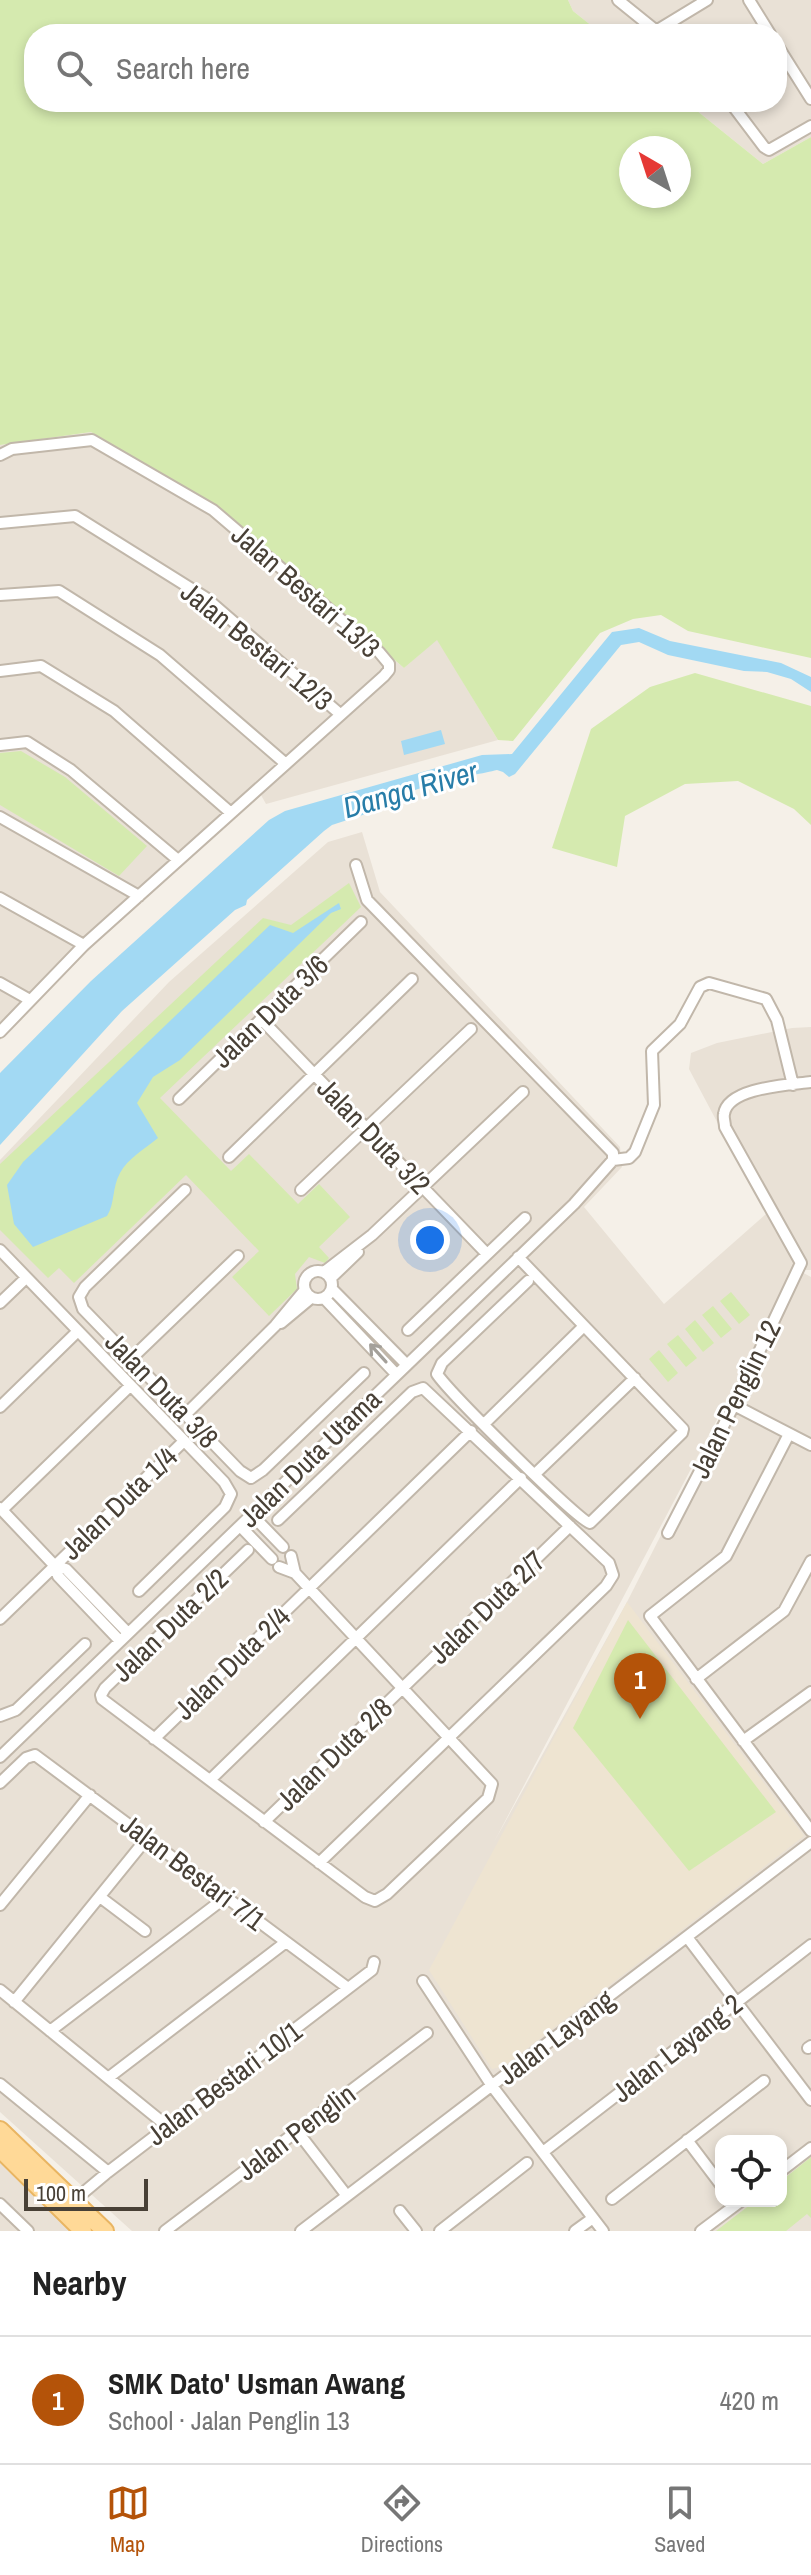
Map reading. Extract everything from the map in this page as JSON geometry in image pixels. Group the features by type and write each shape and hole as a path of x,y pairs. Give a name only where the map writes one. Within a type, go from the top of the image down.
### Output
{"main road":[{"path":"0,2130 68,2205 83,2231"},
{"path":"0,2149 105,2231"}],"street":[{"path":"618,0 647,24"},
{"path":"671,24 707,0"},
{"path":"749,0 764,24"},
{"path":"787,62 811,99"},
{"path":"738,112 769,150 811,126"},
{"name":"Jalan Bestari 13/3","path":"0,455 12,449 92,440 213,510 379,652 389,664 384,676 84,945 0,1032"},
{"name":"Jalan Bestari 12/3","path":"0,523 75,516 206,598 340,714"},
{"path":"0,595 59,591 160,655 286,764"},
{"path":"0,671 41,666 114,711 231,813"},
{"path":"0,745 27,742 71,770 178,860"},
{"path":"0,817 139,896"},
{"path":"356,865 367,900 613,1157"},
{"path":"0,898 84,945"},
{"name":"Jalan Duta 3/6","path":"179,1099 361,922"},
{"path":"229,1157 412,979"},
{"path":"0,983 30,1000"},
{"name":"Jalan Duta Utama","path":"0,1757 574,1204 613,1157 629,1158 633,1154 654,1105 652,1051 677,1028 700,987 709,983 766,999 777,1020 793,1085"},
{"name":"Jalan Duta 3/2","path":"261,1019 487,1254"},
{"path":"301,1190 471,1029"},
{"path":"806,1263 725,1127 724,1113 740,1095 811,1082"},
{"path":"185,1415 275,1326 286,1310 328,1284 372,1235 523,1092"},
{"name":"Jalan Duta 3/8","path":"185,1190 85,1287 79,1297 83,1309 185,1415 240,1471 251,1478 364,1373"},
{"path":"408,1330 525,1218"},
{"path":"0,1250 224,1482 231,1494 225,1507 139,1591"},
{"path":"131,1359 238,1256"},
{"path":"518,1257 681,1426 682,1433 594,1521 587,1524 439,1378 437,1370 528,1281"},
{"name":"Jalan Penglin 12","path":"668,1533 806,1263"},
{"path":"308,1294 304,1281 310,1273 328,1284 407,1365"},
{"path":"0,1303 26,1278"},
{"path":"328,1284 396,1374"},
{"path":"484,1424 584,1326"},
{"path":"0,1407 78,1331"},
{"path":"535,1474 635,1378"},
{"path":"124,1637 58,1576 55,1566 1,1509 130,1386"},
{"path":"278,1520 415,1389 427,1390 609,1563 613,1575 319,1863"},
{"path":"734,1405 811,1445"},
{"name":"Jalan Duta 2/4","path":"154,1739 471,1431"},
{"path":"789,1434 726,1556 650,1616 811,1831"},
{"name":"Jalan Duta 1/4","path":"0,1619 184,1441"},
{"path":"210,1780 521,1478"},
{"path":"252,1515 287,1552 295,1573"},
{"path":"154,1739 370,1900 381,1899 488,1798 493,1789 491,1780 295,1573 275,1563 240,1526"},
{"name":"Jalan Duta 2/7","path":"403,1687 570,1526"},
{"name":"Jalan Duta 2/2","path":"154,1739 105,1702 101,1695 248,1550"},
{"path":"696,1679 784,1611 811,1561"},
{"path":"1,1716 16,1710 85,1644"},
{"name":"Jalan Duta 2/8","path":"264,1822 403,1687"},
{"path":"743,1741 811,1692"},
{"name":"Jalan Bestari 7/1","path":"0,1783 29,1756 38,1757 348,1988"},
{"path":"0,1905 90,1795"},
{"path":"14,2002 147,1838"},
{"name":"Jalan Layang","path":"301,2231 811,1842"},
{"path":"100,1897 145,1931"},
{"path":"50,2031 226,1897"},
{"path":"687,1937 811,2100"},
{"path":"108,2078 286,1942"},
{"name":"Jalan Layang 2","path":"543,2152 811,1945"},
{"name":"Jalan Bestari 10/1","path":"68,2205 372,1970 374,1962"},
{"path":"423,1981 492,2086 603,2231"},
{"path":"0,1990 167,2126"},
{"name":"Jalan Penglin","path":"165,2231 427,2033"},
{"path":"612,2199 764,2081"},
{"path":"0,2084 108,2172"},
{"path":"297,2131 347,2196"},
{"path":"687,2140 715,2177"},
{"path":"787,2166 811,2148"},
{"path":"440,2231 527,2163"},
{"path":"0,2204 28,2231"},
{"path":"701,2231 731,2207"},
{"path":"400,2211 416,2231"},
{"path":"575,2231 593,2218"}],"shaded area":[{"path":"568,0 811,0 811,137 763,164 698,112 787,112 787,24 589,24 573,11"},
{"path":"91,432 214,505 404,668 437,639 498,740 266,804 261,795 91,948 0,1040 0,445"},
{"path":"362,832 380,892 620,1147 622,1167 584,1207 664,1304 766,1214 689,1069 691,1053 717,1043 811,1027 811,1270 798,1270 811,1277 811,2231 132,2231 0,2112 0,1160 169,982 328,842","holes":["760,1340 627,1602 494,1842"]},
{"path":"627,1602 804,1836 504,2066 492,2069 429,1970"},
{"path":"0,2160 9,2168 70,2231 0,2231"}],"green space":[{"path":"0,0 568,0 573,11 589,24 24,24 24,112 698,112 763,164 811,137 811,658 688,631 661,615 633,619 600,633 513,741 498,740 437,640 404,668 214,505 91,432 0,445"},
{"path":"695,673 811,706 811,825 794,809 738,781 685,784 625,816 617,867 552,848 591,729 650,687"},
{"path":"21,751 65,777 147,846 119,876 0,805 0,753"},
{"path":"349,883 361,907 160,1098 231,1171 249,1154 298,1204 319,1184 350,1217 319,1247 329,1258 325,1263 309,1257 295,1274 297,1289 269,1316 232,1277 259,1251 186,1175 74,1283 59,1268 48,1278 0,1230 0,1164 263,918 291,925"},
{"path":"731,1292 750,1315 739,1324 720,1301"},
{"path":"713,1306 732,1329 721,1338 702,1315"},
{"path":"695,1320 714,1343 703,1352 685,1329"},
{"path":"678,1335 697,1358 686,1367 667,1344"},
{"path":"659,1350 678,1373 668,1382 649,1359"},
{"path":"628,1620 776,1812 689,1871 573,1728"},
{"path":"811,2157 811,2218 807,2214 786,2231 716,2231 747,2207 787,2207 787,2176"}],"water":[{"name":"Danga River","path":"639,628 670,641 781,663 811,677 811,692 791,679 767,672 744,671 668,655 639,642 621,645 515,774 509,777 497,770 423,787 397,799 390,806 332,825 324,831 247,900 246,905 235,910 122,1011 0,1145 0,1073 91,981 269,820 285,811 482,755 512,754 612,632"},
{"path":"441,730 445,744 404,755 401,741"},
{"path":"339,903 341,909 331,913 180,1060 153,1077 137,1103 158,1138 123,1168 117,1178 107,1216 33,1247 14,1224 7,1185 23,1162 270,925 293,933"}],"place":[{"name":"SMK Dato' Usman Awang","path":"640,1719"}]}
